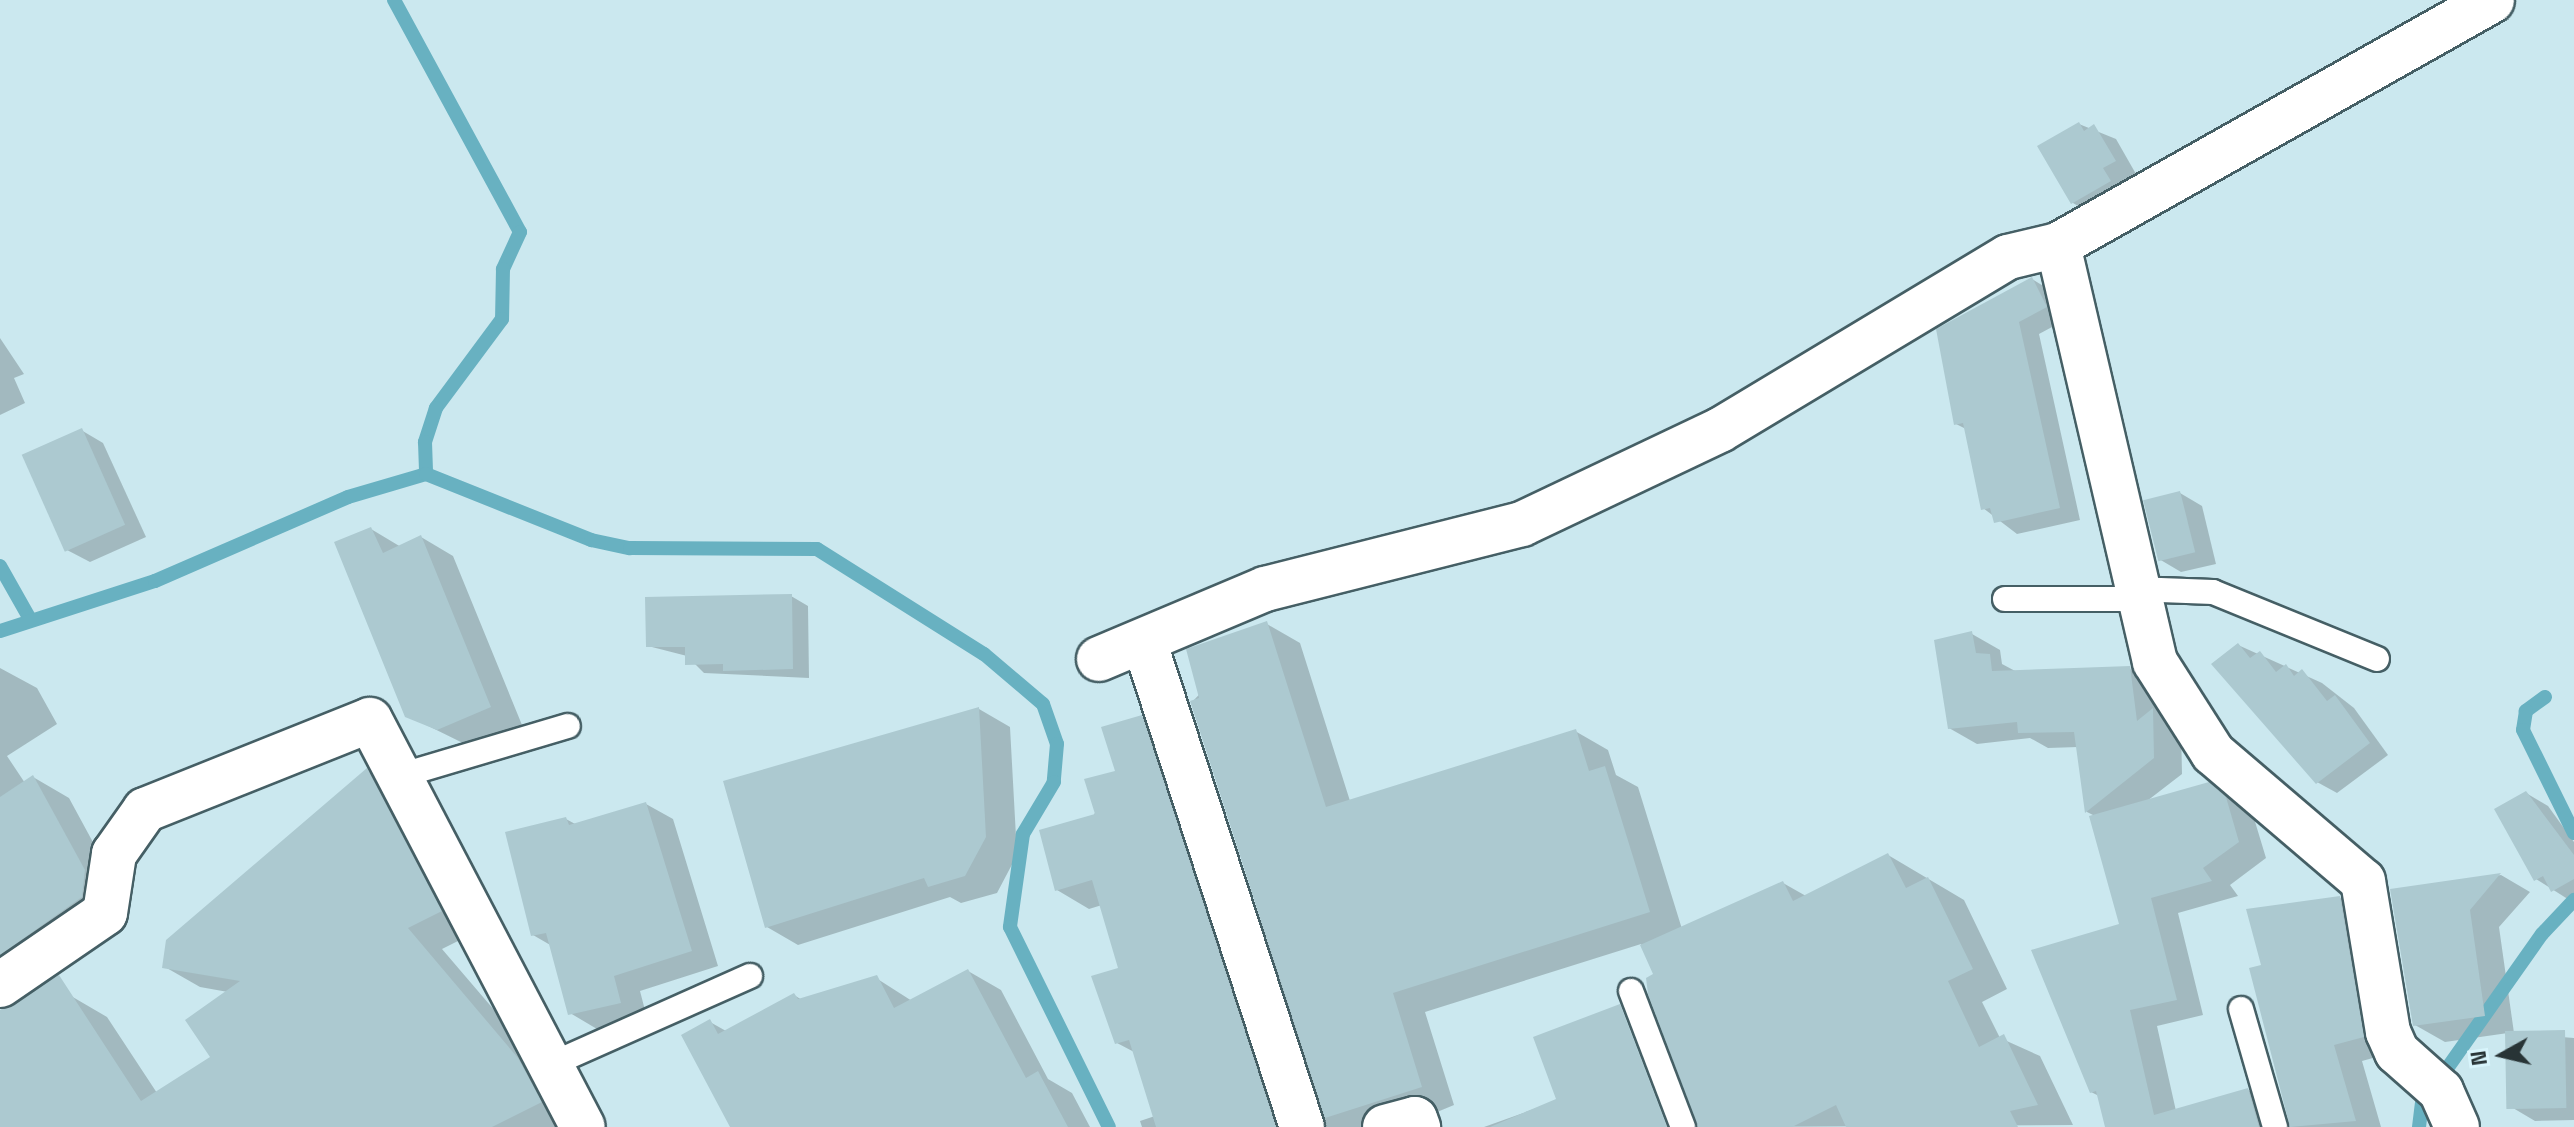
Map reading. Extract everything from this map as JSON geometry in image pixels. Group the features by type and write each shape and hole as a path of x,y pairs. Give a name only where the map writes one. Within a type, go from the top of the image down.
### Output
{"street":[{"path":"1099,659 1265,589 1522,524 1720,430 2008,257 2058,245 2492,0"},
{"path":"2058,245 2135,594 2155,662 2213,753 2363,881 2388,1032 2397,1052 2441,1091 2457,1127"},
{"path":"1144,641 1302,1127"},
{"path":"0,985 105,913 114,854 145,810 370,720 583,1127"},
{"path":"1385,1127 1415,1119 1418,1127"}],"lane":[{"path":"2005,599 2213,592 2377,659"},
{"path":"399,776 568,726"},
{"path":"550,1065 750,976"},
{"path":"1631,991 1683,1127"},
{"path":"2241,1009 2275,1127"}],"building":[{"path":"2079,122 2084,131 2094,124 2116,161 2103,168 2111,181 2071,204 2037,146"},
{"path":"2032,277 2047,307 2019,322 2060,508 1994,523 1990,508 1981,510 1963,423 1954,425 1936,329"},
{"path":"82,428 125,525 65,552 22,455"},
{"path":"2180,491 2195,552 2158,561 2143,500"},
{"path":"371,527 383,553 421,535 491,707 437,730 405,717 334,542"},
{"path":"792,594 793,669 723,671 723,664 685,665 685,647 646,647 645,597"},
{"path":"1267,621 1326,807 1576,729 1589,771 1605,766 1650,912 1393,993 1422,1087 1325,1118 1190,701 1199,698 1186,649"},
{"path":"1972,631 1976,653 1990,654 1992,671 2130,666 2137,721 2153,708 2154,758 2085,813 2074,732 2018,733 2017,722 1948,729 1934,640"},
{"path":"2238,643 2250,658 2260,651 2276,672 2286,664 2294,676 2302,669 2327,701 2335,695 2370,743 2316,784 2211,664"},
{"path":"979,707 986,837 965,876 928,887 924,878 765,928 723,781"},
{"path":"1142,715 1276,1127 1156,1127 1129,1040 1115,1044 1091,976 1118,968 1092,880 1055,891 1039,830 1095,814 1084,779 1115,771 1101,727"},
{"path":"367,768 442,911 408,928 518,1058 542,1102 492,1127 0,1127 0,1010 59,975 141,1101 210,1057 185,1020 240,981 162,968 166,940"},
{"path":"33,775 85,870 82,897 0,955 0,797"},
{"path":"2209,782 2226,797 2239,842 2203,868 2212,881 2151,898 2177,1000 2130,1010 2154,1115 2248,1088 2259,1127 2105,1127 2096,1091 2090,1093 2031,950 2119,924 2089,816"},
{"path":"2526,791 2574,855 2574,879 2551,892 2543,876 2534,881 2494,809"},
{"path":"646,802 692,951 614,976 621,1003 568,1015 546,933 531,936 505,832 566,817 569,825"},
{"path":"1888,853 1906,888 1928,877 1973,969 1948,981 1979,1047 2004,1034 2038,1105 2010,1111 2018,1127 1846,1127 1836,1105 1792,1127 1698,1127 1648,994 1646,978 1653,974 1640,945 1783,881 1793,901"},
{"path":"2501,873 2470,910 2485,1016 2413,1026 2390,889"},
{"path":"2340,896 2364,1037 2334,1045 2356,1121 2290,1127 2249,968 2261,965 2246,909"},
{"path":"968,969 1026,1078 1038,1071 1068,1127 730,1127 681,1035 710,1019 718,1034 794,993 798,999 877,975 894,1008"},
{"path":"1620,1004 1667,1127 1490,1127 1556,1099 1533,1037"},
{"path":"2565,1030 2566,1108 2506,1109 2505,1031"}],"waterway":[{"path":"394,0 520,232 503,269 502,319 436,408 425,442 426,474"},
{"path":"0,631 155,581 348,497 426,474 591,540 630,548 817,549 984,654 1043,704 1057,744 1054,782 1023,834 1010,927 1109,1127"},
{"path":"0,566 30,619"},
{"path":"2545,697 2526,711 2523,730 2574,833"},
{"path":"2419,1127 2422,1104 2542,934 2574,900"}]}
